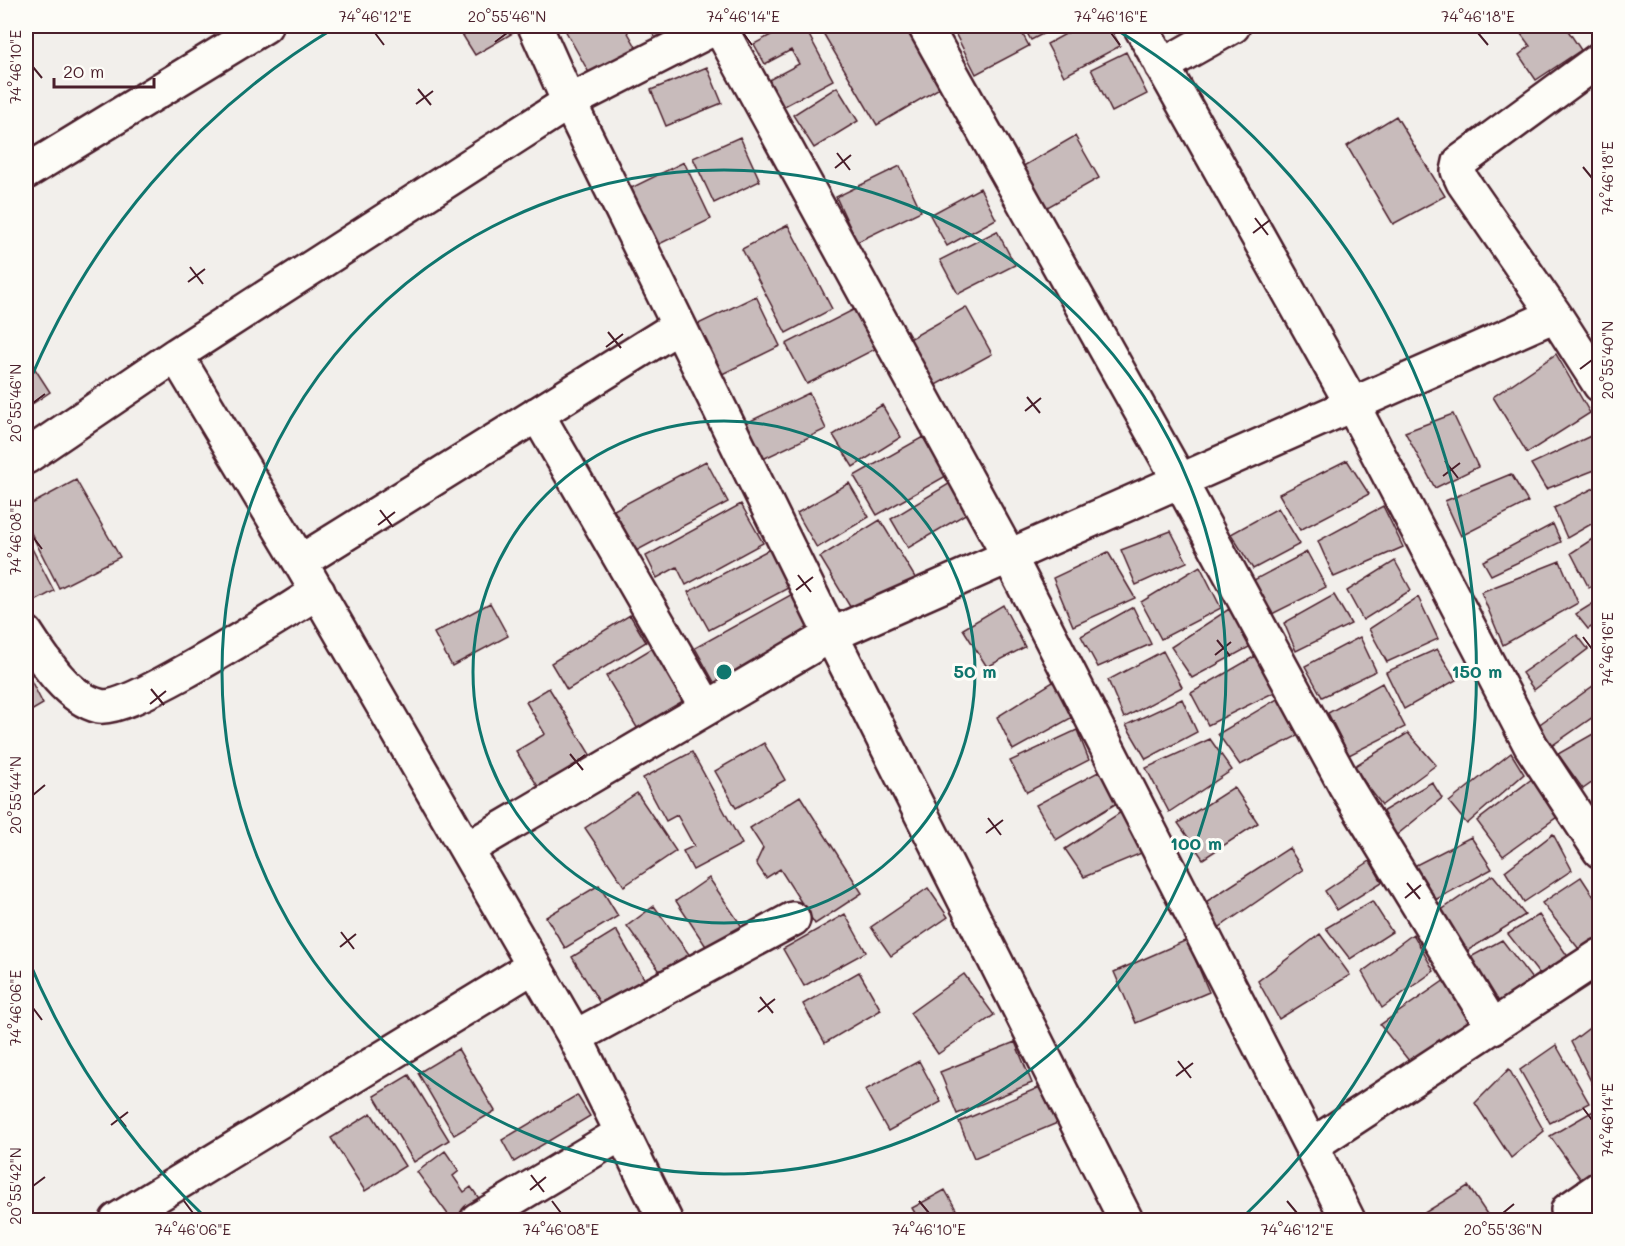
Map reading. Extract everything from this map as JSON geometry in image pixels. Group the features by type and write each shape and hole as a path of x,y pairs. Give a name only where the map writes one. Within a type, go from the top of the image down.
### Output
{"street":[{"path":"28,167 265,26"},
{"path":"535,26 569,102 831,635 1126,1221"},
{"path":"26,457 176,355 569,102 718,26 1009,556 1311,1146 1336,1217"},
{"path":"925,26 1180,482 1356,804 1493,1028"},
{"path":"1140,26 1353,406 1531,746 1599,851"},
{"path":"1162,66 1233,26"},
{"path":"1599,59 1460,162 1458,171 1463,182 1555,315 1591,349 1599,385"},
{"path":"467,849 831,635 1555,315"},
{"path":"300,562 680,326"},
{"path":"176,355 318,592 575,1037 665,1221"},
{"path":"537,414 707,708"},
{"path":"26,633 55,674 83,699 101,707 119,705 160,684 318,592"},
{"path":"575,1037 793,919"},
{"path":"1311,1146 1599,956"},
{"path":"117,1221 534,966"},
{"path":"477,1221 622,1132"},
{"path":"1568,1210 1599,1188"}],"building":[{"path":"457,26 525,26 475,55"},
{"path":"569,26 624,26 639,52 592,78 564,28"},
{"path":"648,26 696,26 660,46"},
{"path":"788,26 804,26 833,80 779,109 765,82 799,64 791,50 765,64 754,44"},
{"path":"819,26 908,26 943,86 877,125"},
{"path":"965,26 1018,26 1029,46 976,74 954,31"},
{"path":"1023,26 1058,26 1031,40"},
{"path":"1080,26 1109,26 1120,46 1064,76 1047,44"},
{"path":"1515,26 1565,26 1581,50 1536,80 1519,55 1530,46"},
{"path":"1126,52 1147,94 1112,112 1091,69"},
{"path":"707,67 722,103 666,126 651,90"},
{"path":"837,87 858,121 814,148 793,115"},
{"path":"1396,116 1445,196 1393,224 1347,146"},
{"path":"1075,136 1099,178 1044,209 1020,168"},
{"path":"740,137 760,181 714,203 693,158"},
{"path":"684,162 711,219 651,248 623,192"},
{"path":"900,166 921,211 857,242 836,197"},
{"path":"980,188 996,219 947,246 930,215"},
{"path":"788,225 832,309 786,333 742,249"},
{"path":"997,231 1015,265 958,294 940,260"},
{"path":"756,296 780,346 716,377 692,327"},
{"path":"966,307 992,354 932,387 906,341"},
{"path":"855,309 875,349 807,384 786,344"},
{"path":"1556,354 1590,413 1527,453 1493,397"},
{"path":"26,355 50,392 26,408"},
{"path":"809,393 826,429 763,459 746,423"},
{"path":"882,405 901,437 853,467 833,435"},
{"path":"1453,414 1478,467 1435,488 1405,432"},
{"path":"1597,433 1600,468 1546,489 1531,464"},
{"path":"923,437 946,476 877,515 854,476"},
{"path":"1347,460 1369,494 1300,530 1279,494"},
{"path":"706,461 728,502 636,551 614,510"},
{"path":"1511,474 1528,502 1461,536 1445,501"},
{"path":"76,480 120,557 59,588 26,523 26,507"},
{"path":"952,482 969,512 908,548 891,519"},
{"path":"849,483 869,517 817,548 797,513"},
{"path":"1600,485 1600,519 1567,538 1554,508"},
{"path":"741,504 763,543 686,585 677,567 657,578 646,556"},
{"path":"1383,506 1403,547 1334,577 1318,541"},
{"path":"1278,508 1300,544 1253,569 1231,534"},
{"path":"880,520 916,579 855,615 820,557"},
{"path":"1553,524 1561,542 1491,575 1483,561"},
{"path":"1171,531 1187,562 1136,585 1121,550"},
{"path":"1600,534 1600,581 1589,588 1571,553"},
{"path":"26,537 54,591 26,606"},
{"path":"770,549 790,587 709,630 688,592"},
{"path":"1108,552 1135,598 1073,626 1053,578"},
{"path":"1307,552 1326,587 1268,616 1252,581"},
{"path":"1395,561 1411,590 1363,620 1347,591"},
{"path":"1560,561 1578,603 1503,645 1481,592"},
{"path":"1200,566 1221,608 1161,639 1141,602"},
{"path":"796,592 819,633 718,689 695,648"},
{"path":"1334,595 1351,624 1296,651 1284,623"},
{"path":"1418,597 1438,639 1387,662 1369,629"},
{"path":"1600,599 1600,622 1588,629 1576,614"},
{"path":"490,603 508,636 452,666 434,633"},
{"path":"1003,605 1025,647 987,667 963,629"},
{"path":"1133,607 1151,644 1098,667 1081,636"},
{"path":"1229,609 1251,646 1192,678 1171,647"},
{"path":"630,615 646,642 567,690 551,663"},
{"path":"1577,635 1588,649 1534,690 1522,673"},
{"path":"1360,637 1376,671 1322,697 1305,666"},
{"path":"656,646 691,705 642,736 606,676"},
{"path":"1437,649 1456,680 1404,709 1386,672"},
{"path":"1163,651 1182,687 1124,718 1108,680"},
{"path":"1257,655 1277,691 1208,725 1191,693"},
{"path":"26,671 43,704 26,714"},
{"path":"1056,680 1071,718 1013,750 997,717"},
{"path":"1600,681 1600,712 1547,749 1537,726"},
{"path":"1382,683 1405,727 1349,755 1328,713"},
{"path":"549,688 594,761 542,793 516,751 545,734 526,702"},
{"path":"1279,698 1299,735 1240,765 1218,734"},
{"path":"1182,699 1197,732 1146,759 1126,725"},
{"path":"1077,730 1089,760 1027,792 1010,761"},
{"path":"1600,730 1600,777 1583,789 1558,754"},
{"path":"1408,733 1436,765 1382,805 1353,767"},
{"path":"1210,739 1232,770 1169,812 1146,768"},
{"path":"764,743 785,780 736,808 715,771"},
{"path":"692,752 742,844 693,870 683,851 694,846 677,815 666,821 643,778"},
{"path":"1511,753 1524,774 1467,824 1449,802"},
{"path":"1102,770 1117,803 1056,840 1036,805"},
{"path":"1533,778 1557,817 1503,856 1477,821"},
{"path":"1432,782 1442,798 1393,838 1375,816"},
{"path":"1234,787 1258,823 1203,859 1178,823"},
{"path":"637,793 676,851 624,886 585,828"},
{"path":"800,796 862,893 815,924 780,869 766,878 756,863 763,848 750,828"},
{"path":"1121,812 1144,852 1084,877 1065,849"},
{"path":"1553,834 1572,870 1524,902 1505,871"},
{"path":"1471,837 1492,869 1435,900 1410,868"},
{"path":"1289,848 1303,870 1214,931 1198,907"},
{"path":"1370,861 1382,882 1337,910 1325,891"},
{"path":"1493,875 1525,915 1467,951 1437,913"},
{"path":"1581,877 1600,906 1600,937 1579,949 1542,903"},
{"path":"709,878 745,931 711,954 676,901"},
{"path":"599,885 618,916 565,948 546,917"},
{"path":"928,888 948,917 891,956 871,927"},
{"path":"1372,901 1392,932 1350,959 1326,928"},
{"path":"654,906 694,961 667,981 627,926"},
{"path":"845,914 866,952 804,986 783,949"},
{"path":"1539,915 1571,961 1543,979 1508,934"},
{"path":"616,930 648,985 604,1010 572,957"},
{"path":"1320,934 1350,975 1279,1019 1258,981"},
{"path":"1413,934 1434,971 1382,1008 1362,972"},
{"path":"1187,940 1209,992 1136,1023 1114,972"},
{"path":"1502,940 1536,984 1498,1007 1465,960"},
{"path":"859,972 881,1010 825,1043 803,1004"},
{"path":"964,974 994,1015 938,1054 910,1013"},
{"path":"1445,980 1472,1020 1410,1062 1380,1025"},
{"path":"1600,1020 1600,1089 1596,1091 1571,1042"},
{"path":"1015,1042 1032,1083 957,1114 940,1072"},
{"path":"1556,1045 1589,1103 1550,1123 1520,1070"},
{"path":"458,1049 495,1111 454,1135 418,1073"},
{"path":"919,1061 941,1102 888,1131 865,1090"},
{"path":"1509,1069 1544,1131 1511,1158 1475,1103"},
{"path":"409,1075 449,1140 414,1162 374,1096"},
{"path":"1047,1084 1062,1121 974,1158 959,1122"},
{"path":"577,1095 590,1116 514,1162 502,1140"},
{"path":"1595,1110 1600,1117 1600,1167 1582,1181 1550,1136"},
{"path":"371,1113 405,1166 365,1191 331,1138"},
{"path":"445,1151 459,1171 453,1176 464,1192 471,1187 483,1204 462,1220 452,1220 417,1172"},
{"path":"1468,1186 1491,1220 1413,1220"},
{"path":"945,1190 962,1220 919,1220 912,1208"}]}
